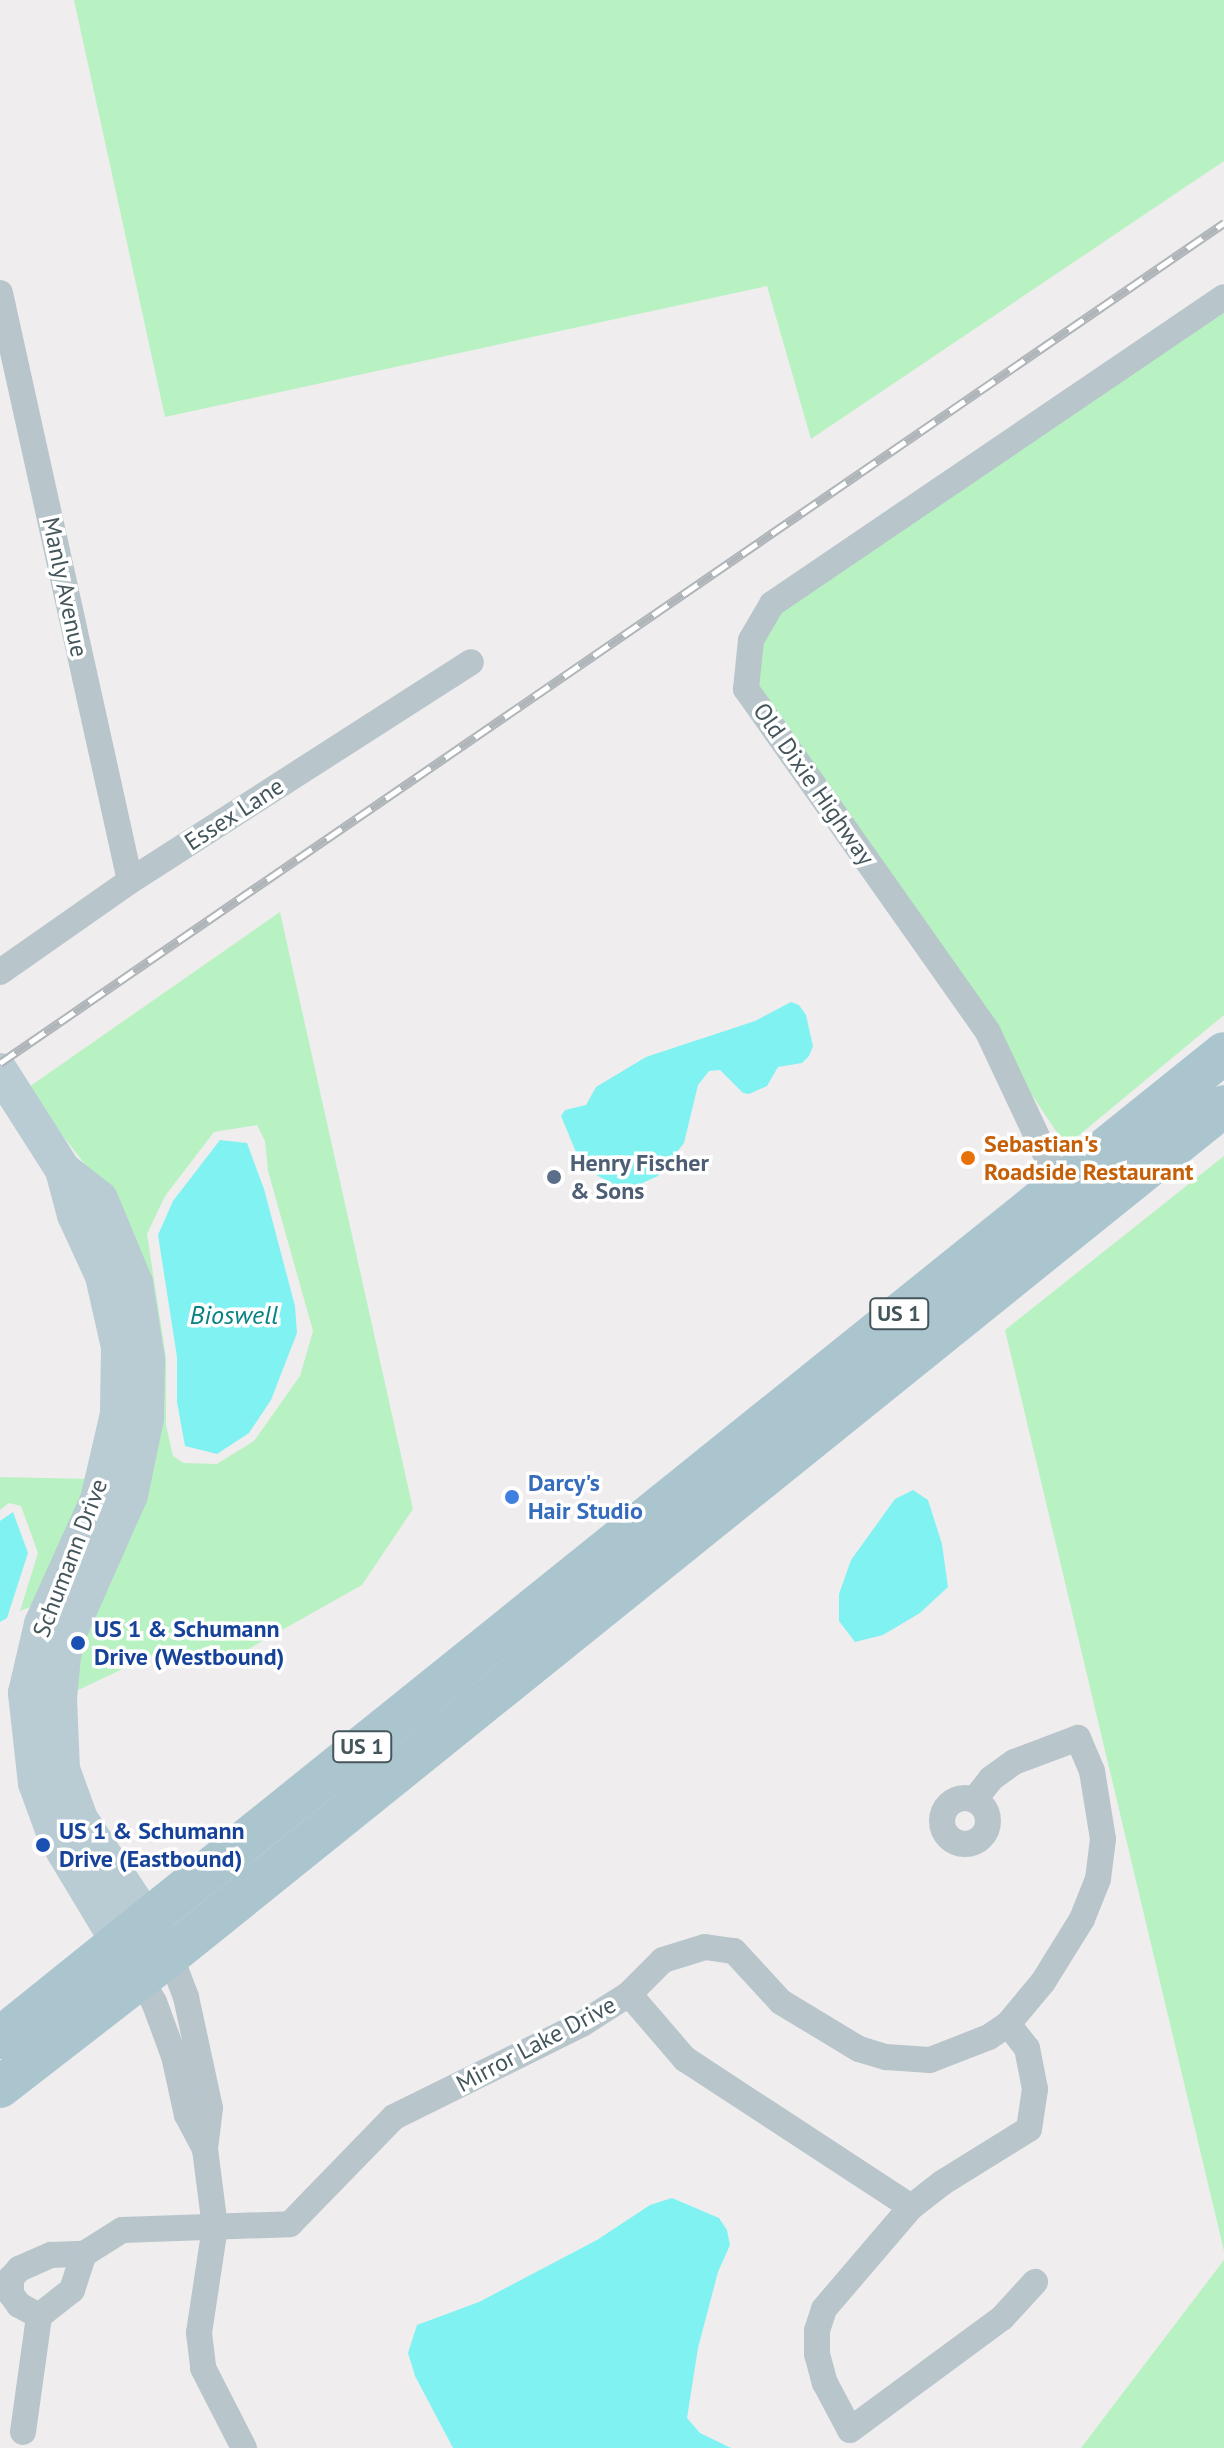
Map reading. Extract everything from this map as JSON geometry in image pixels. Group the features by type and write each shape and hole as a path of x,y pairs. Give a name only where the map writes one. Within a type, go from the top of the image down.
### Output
{"main road":[{"name":"US 1","path":"0,2087 144,1949 1059,1185 1224,1053"},
{"name":"US 1","path":"0,2038 144,1949 1224,1106"}],"street":[{"name":"Manly Avenue","path":"0,293 130,881"},
{"name":"Old Dixie Highway","path":"1078,1223 988,1032 746,689 751,640 772,604 1224,297"},
{"name":"Essex Lane","path":"0,972 130,881 471,662"},
{"name":"Schumann Drive","path":"0,1071 63,1170 75,1215 103,1276 116,1333 118,1414 98,1500 42,1624 26,1693 36,1783 56,1838 144,1949"},
{"name":"Mirror Lake Drive","path":"84,2254 122,2230 290,2224 394,2117 582,2024 629,1994 663,1960 705,1947 734,1951 781,2002 859,2049 886,2057 930,2060 989,2037 1008,2024 1043,1982 1082,1919 1098,1879 1103,1839 1092,1771 1078,1738 1014,1762 991,1779 974,1800"},
{"path":"144,1949 154,2002 174,2056 187,2115 205,2149"},
{"path":"144,1949 186,1997 210,2108 205,2149 215,2227 199,2333 203,2368 244,2448"},
{"path":"629,1994 685,2059 911,2207"},
{"path":"1008,2024 1027,2048 1035,2089 1029,2129 942,2183 911,2207 824,2309 817,2331 817,2354 825,2383 850,2430 1002,2318 1035,2282"},
{"path":"23,2432 39,2316 72,2290 84,2254 51,2255 19,2269 11,2278 11,2294 19,2305 39,2316"}],"green space":[{"path":"74,0 1224,0 1224,161 811,439 767,286 165,417"},
{"path":"1224,311 1224,1015 1066,1146 759,685 763,643 782,611"},
{"path":"280,912 413,1509 362,1585 236,1656 154,1654 72,1693 80,1637 115,1556 91,1172 26,1089","holes":["257,1125 265,1141 268,1171 313,1331 300,1376 254,1441 217,1464 184,1463 173,1456 166,1425 166,1358 147,1234 165,1196 214,1132"]},
{"path":"1224,1156 1224,2251 1005,1330"},
{"path":"0,1477 93,1479 30,1607 20,1611 38,1553 21,1506 9,1503 0,1510"},
{"path":"1224,2260 1224,2448 1081,2448 1122,2394"}],"water":[{"path":"791,1002 799,1005 806,1015 813,1046 809,1056 802,1063 778,1067 767,1086 749,1094 743,1093 720,1070 709,1071 698,1085 684,1143 658,1176 638,1185 619,1187 598,1176 578,1157 561,1116 565,1110 586,1105 596,1087 646,1057 755,1021"},
{"name":"Bioswell","path":"220,1140 247,1143 264,1189 295,1306 297,1333 271,1400 249,1433 217,1454 185,1446 177,1402 177,1357 158,1235 173,1201"},
{"path":"913,1490 928,1500 942,1544 948,1587 920,1613 883,1635 855,1642 839,1621 839,1594 851,1560 895,1499"},
{"path":"13,1512 28,1553 7,1618 0,1622 0,1521"},
{"path":"672,2198 719,2218 727,2230 730,2245 718,2272 698,2348 687,2418 700,2433 731,2448 453,2448 415,2376 408,2353 417,2325 479,2302 597,2240 650,2205"}],"railway":[{"path":"0,1063 1224,223"}],"place":[{"name":"Sebastian's Roadside Restaurant","path":"968,1158"},
{"name":"Henry Fischer & Sons","path":"554,1177"},
{"name":"Darcy's Hair Studio","path":"512,1497"},
{"name":"US 1 & Schumann Drive (Westbound)","path":"78,1643"},
{"name":"US 1 & Schumann Drive (Eastbound)","path":"43,1845"}]}
